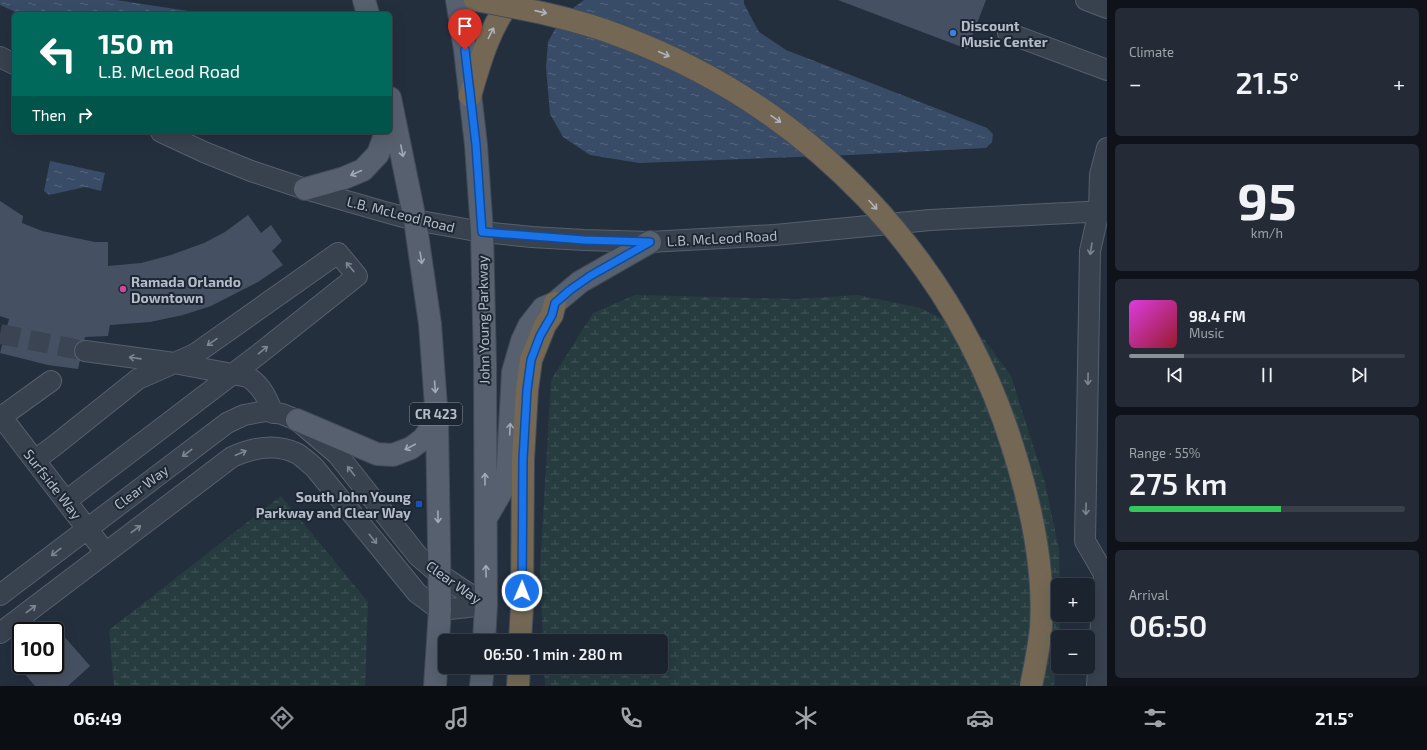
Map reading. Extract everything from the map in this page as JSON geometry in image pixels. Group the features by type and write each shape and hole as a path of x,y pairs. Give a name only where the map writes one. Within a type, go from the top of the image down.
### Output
{"highway":[{"path":"475,0 539,12 606,31 660,52 709,76 745,97 801,137 860,191 896,232 928,274 969,341 1000,408 1016,457 1029,506 1038,556 1041,590 1041,628 1031,686"},
{"path":"470,96 488,38 502,11 511,0"},
{"path":"520,634 523,459 527,390 531,360 545,325 552,315 555,303"},
{"path":"518,686 519,674"}],"main road":[{"path":"364,0 367,12"},
{"name":"John Young Parkway","path":"457,0 465,50 476,145 482,232 486,518 486,605 484,634"},
{"name":"CR 423","path":"392,124 415,220 430,324 437,420 440,610 435,686"},
{"path":"305,189 344,178 363,170 378,154 384,134"},
{"path":"486,518 507,482 513,372 517,355 529,326 543,308 555,303 575,286 590,276 650,242"},
{"path":"297,420 377,454 393,455 411,448 423,439 437,420"},
{"path":"481,686 482,674"}],"street":[{"path":"1086,0 1107,8"},
{"path":"1008,33 1107,70"},
{"path":"0,57 12,63"},
{"name":"L.B. McLeod Road","path":"165,134 251,171 305,189 415,220 482,232 584,240 650,242 775,235 930,220 1104,214"},
{"path":"1097,686 1106,572 1085,540 1090,251 1104,214 1100,175 1107,148"},
{"path":"35,460 138,379 195,354 338,253 357,276 233,374 66,501"},
{"path":"85,352 174,363 248,377 256,382 263,391 273,413"},
{"path":"1,416 51,381"},
{"name":"Clear Way","path":"0,595 227,423 244,415 266,412 282,414 297,420 337,454 418,556 439,574 486,605"},
{"name":"Surfside Way","path":"1,416 105,552"},
{"name":"Clear Way","path":"0,633 232,457 248,450 264,448 278,448 296,453 314,467 417,593 440,610 486,605"}],"green space":[{"path":"635,295 797,299 858,295 920,308 984,339 1011,376 1045,483 1059,549 1060,578 1051,578 1051,622 1060,622 1060,630 1051,630 1051,674 1055,674 1054,686 545,686 544,674 668,674 668,634 543,634 540,570 551,380 593,313"},
{"path":"281,496 368,602 365,686 114,686 109,630"}],"water":[{"path":"0,0 116,0 195,12 16,12 0,5"},
{"path":"584,0 744,0 744,4 759,32 786,50 987,128 993,134 992,142 986,148 639,163 590,155 563,137 550,114 546,67 548,42 562,16"},
{"path":"50,161 105,173 101,191 85,187 49,195 44,191"}],"building":[{"path":"838,0 986,0 967,49"},
{"name":"Ramada Orlando Downtown","path":"0,201 23,216 22,223 42,231 95,242 108,242 108,266 141,263 171,255 204,243 225,232 248,215 261,233 271,225 282,241 272,251 283,265 258,282 211,306 183,315 150,322 110,325 108,336 85,337 78,369 48,365 0,353 9,319 0,316"},
{"path":"64,636 90,666 68,686 35,686 25,674 64,674"}],"tunnel":[{"path":"0,334 85,351"}],"place":[{"name":"Discount Music Center","path":"953,33"},
{"name":"Ramada Orlando Downtown","path":"123,289"},
{"name":"South John Young Parkway and Clear Way","path":"419,504"}],"route":[{"path":"465,50 476,145 482,232 532,237 650,242 580,282 555,303 552,315 545,325 531,360 525,412 523,459 522,591"}]}
